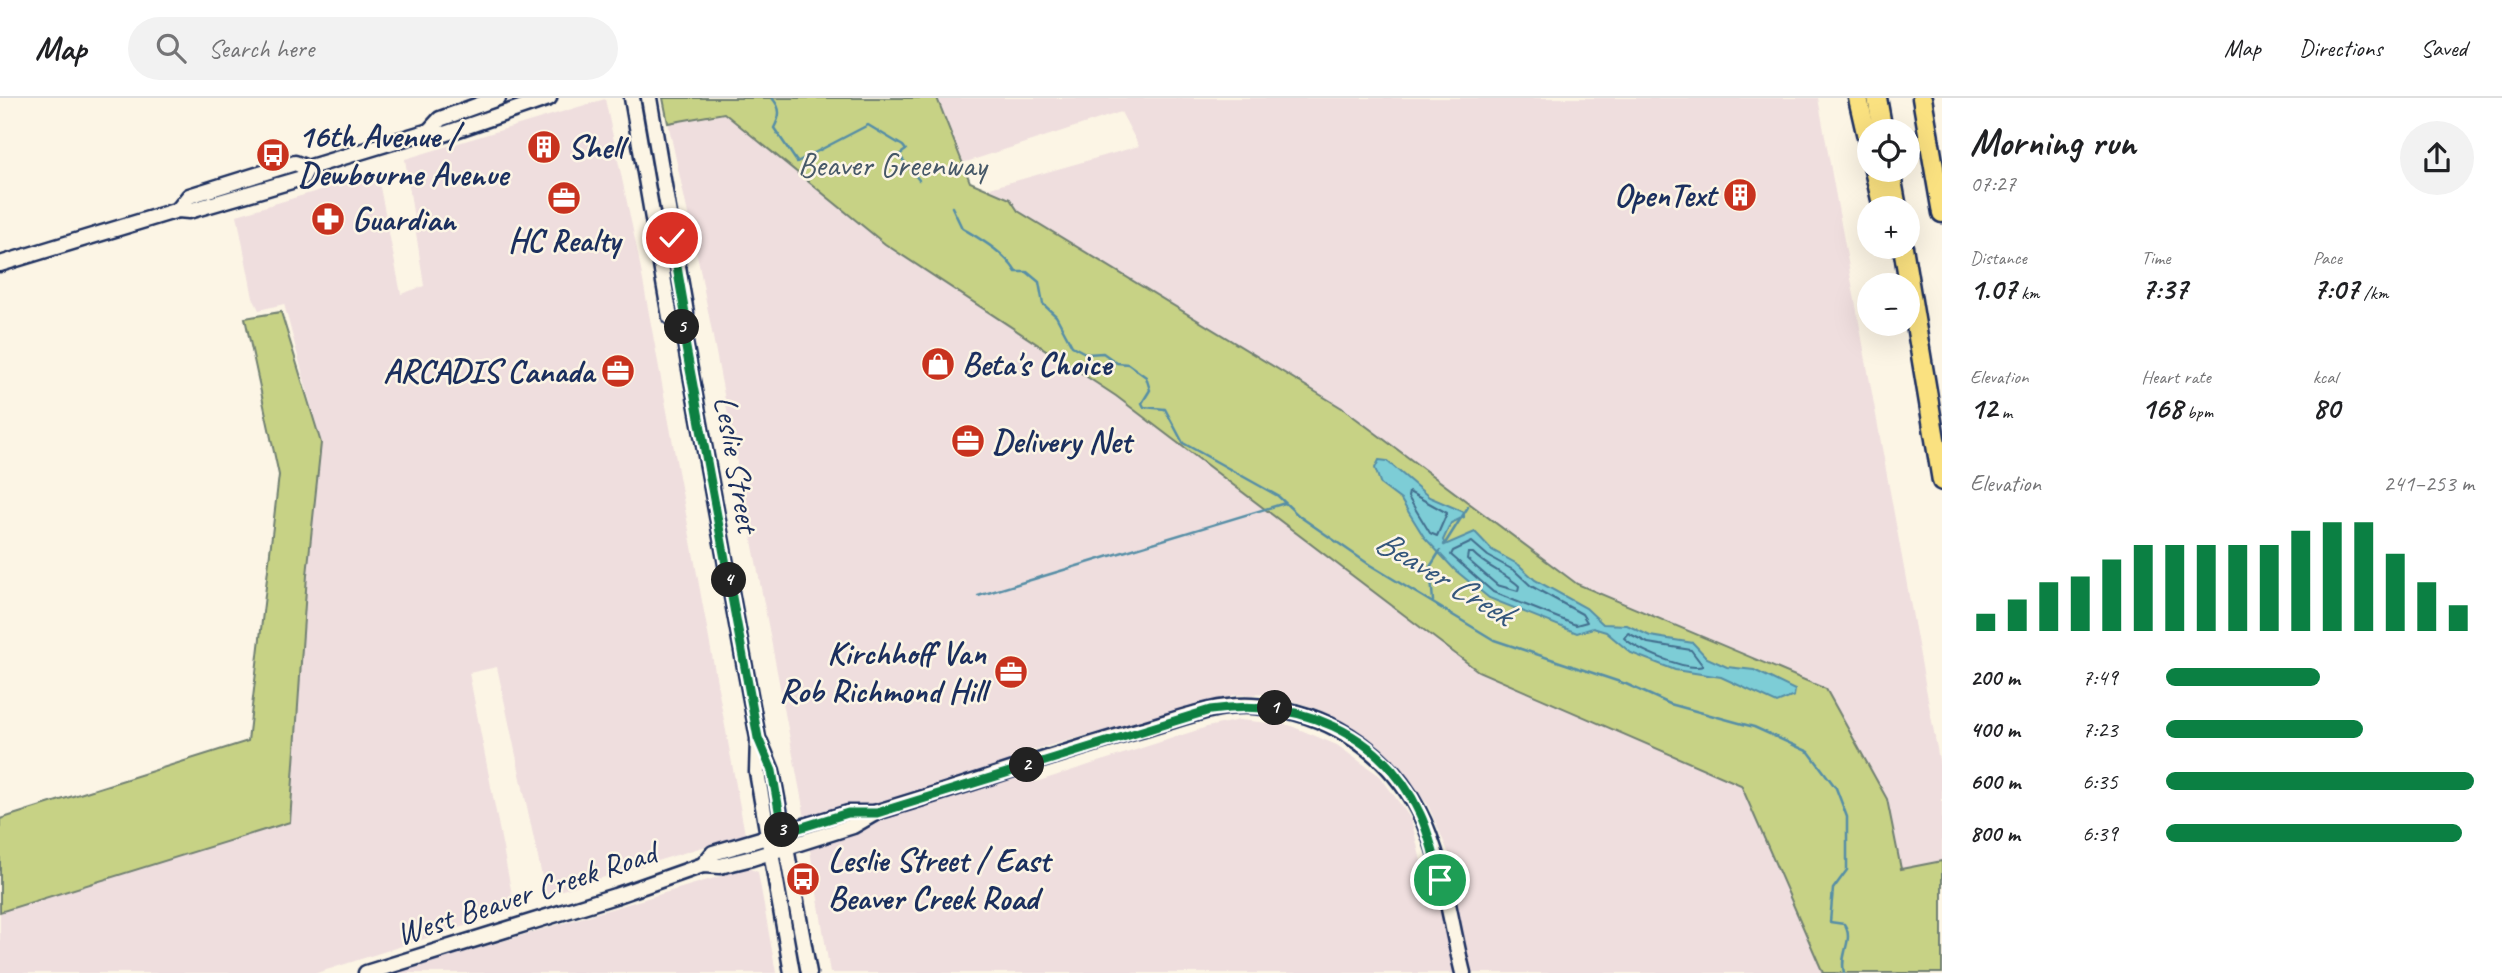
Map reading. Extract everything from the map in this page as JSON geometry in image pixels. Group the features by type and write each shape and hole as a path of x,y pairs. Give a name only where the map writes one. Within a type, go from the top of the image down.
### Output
{"highway":[{"path":"1858,98 1863,119"},
{"path":"1877,98 1881,119"},
{"path":"1922,98 1942,213"},
{"path":"1905,259 1942,481"},
{"path":"1916,336 1920,350"}],"main road":[{"path":"429,131 440,119 498,98"},
{"path":"0,264 177,209 189,196 296,162 307,168 429,131 444,134 549,98"},
{"name":"Leslie Street","path":"632,98 670,317 682,326"},
{"name":"Leslie Street","path":"649,98 685,313 682,326 758,738 757,772 792,973"},
{"name":"West Beaver Creek Road","path":"366,973 615,896 703,865 720,866 848,813 877,813 1210,710 1249,705 1297,712 1352,737 1386,765 1406,789 1433,847 1462,973"},
{"name":"Leslie Street","path":"758,738 772,771 809,973"}],"shaded area":[{"path":"937,98 1818,98 1857,311 1857,336 1862,336 1942,776 1942,861 1901,870 1887,799 1826,689 1577,584 1342,408 983,190 1139,146 1121,112 963,163"},
{"path":"605,99 638,254 745,834 546,895 497,667 469,673 515,910 317,973 0,973 0,912 290,822 307,575 321,443 284,304 259,310 253,298 237,215 371,175 378,177 401,294 424,286 405,159"},
{"path":"723,113 885,244 1116,396 1478,671 1741,785 1823,973 830,973 803,807 699,264 668,123","holes":["1273,694 1320,710 1382,748 1428,805 1458,875 1427,886 1411,819 1380,776 1337,745 1289,725 1239,720 1207,727 1036,782 1026,752 1235,695"]},
{"path":"748,868 758,872 776,973 396,973"}],"green space":[{"name":"Beaver Greenway","path":"663,98 937,98 970,182 1010,199 1018,211 1342,408 1577,584 1826,689 1887,799 1901,869 1942,861 1942,973 1823,973 1741,785 1478,671 1116,396 885,244 724,113 668,123"},
{"path":"281,312 321,443 307,575 290,822 0,912 0,819 248,741 279,475 245,318"}],"water":[{"path":"1379,460 1387,461 1429,497 1464,512 1464,517 1451,523 1443,540 1445,545 1475,532 1492,550 1519,565 1535,580 1586,608 1603,624 1627,625 1650,636 1693,643 1707,658 1727,667 1754,670 1795,690 1794,696 1777,703 1721,677 1675,670 1631,653 1606,632 1593,628 1577,633 1489,598 1455,570 1424,537 1401,500 1381,485 1375,468"}],"waterway":[{"name":"Beaver Creek","path":"772,98 779,113 774,128 797,162 868,125 903,146 906,150 899,155 919,180"},
{"name":"Beaver Creek","path":"952,207 962,228 998,252 1016,272 1027,272 1039,282 1043,304 1056,316 1072,346 1087,354 1103,353 1117,363 1128,364 1146,377 1150,390 1142,403 1144,407 1165,409 1183,443 1278,496 1299,516 1370,565 1494,640 1626,684 1670,704 1754,727 1809,752 1836,788 1847,817 1847,870 1833,889 1830,922 1844,924 1847,930 1844,973"},
{"path":"978,596 1285,503"},
{"path":"1444,545 1468,507"},
{"path":"1433,601 1430,567 1440,551"}],"place":[{"name":"Shell","path":"544,147"},
{"name":"16th Avenue / Dewbourne Avenue","path":"273,155"},
{"name":"OpenText","path":"1740,195"},
{"name":"HC Realty","path":"564,198"},
{"name":"Guardian","path":"328,219"},
{"name":"Beta's Choice","path":"938,364"},
{"name":"ARCADIS Canada","path":"618,371"},
{"name":"Delivery Net","path":"968,441"},
{"name":"Kirchhoff Van Rob Richmond Hill","path":"1011,672"},
{"name":"Leslie Street / East Beaver Creek Road","path":"803,879"}],"route":[{"path":"672,238 685,313 682,326 758,738 772,771 783,833 848,813 877,813 1101,741 1210,710 1249,705 1297,712 1320,720 1370,750 1401,782 1420,813 1433,847 1440,880"}]}
